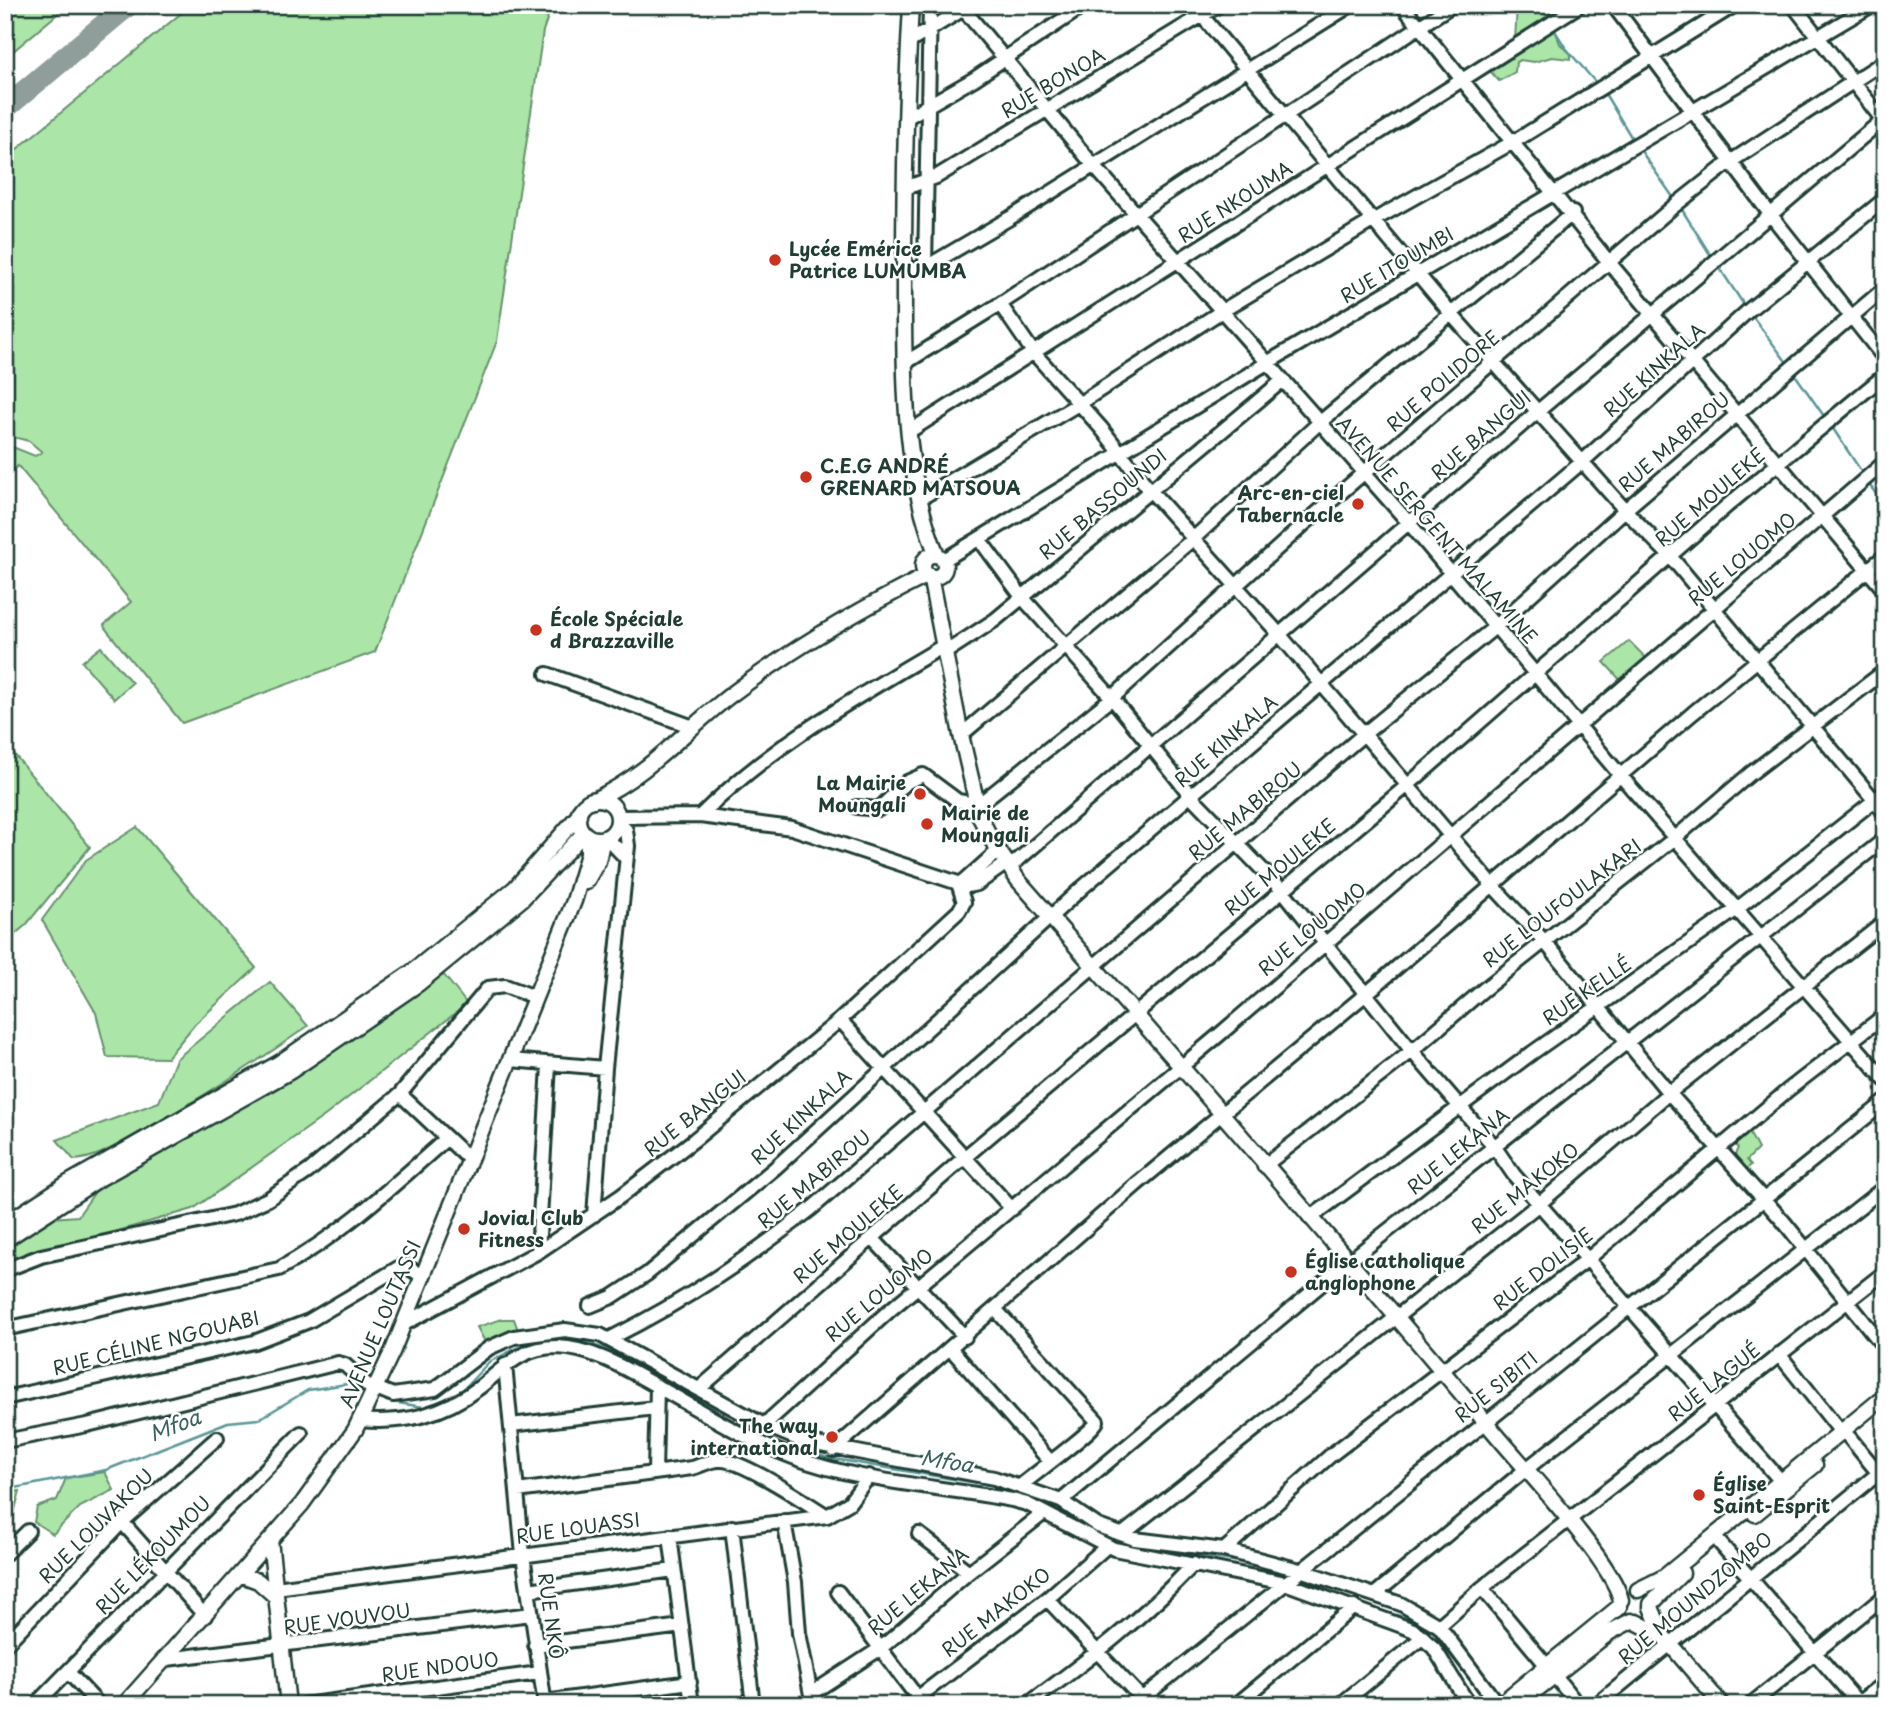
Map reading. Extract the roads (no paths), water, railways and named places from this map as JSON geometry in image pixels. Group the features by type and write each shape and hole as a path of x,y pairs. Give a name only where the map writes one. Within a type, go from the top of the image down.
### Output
{"main road":[{"path":"911,5 904,274 905,363 910,431 962,741 961,755 979,836 1222,1113 1264,1166 1441,1370 1568,1522 1610,1575 1625,1618 1667,1641"},
{"path":"5,1240 72,1189 279,1063 412,972 515,888 584,806 638,777 693,727 788,654 933,566"},
{"path":"5,1224 291,1071 418,984 595,836 614,831 617,816 638,777"},
{"path":"594,800 606,801 617,816"},
{"path":"579,815 595,836"},
{"name":"AVENUE LOUTASSI","path":"124,1705 242,1575 334,1462 360,1420 404,1324 575,901 598,861 595,836"},
{"path":"1499,1705 1609,1632 1647,1617 1651,1606 1671,1583 1845,1435 1885,1396"},
{"path":"1517,1705 1620,1603 1625,1593 1664,1577 1780,1480 1885,1409"},
{"path":"270,1540 273,1591 288,1705"},
{"path":"242,1575 273,1591"},
{"path":"1610,1575 1647,1595 1667,1641 1721,1705"}],"street":[{"path":"925,266 930,5"},
{"path":"906,118 1086,5"},
{"path":"1193,5 1325,167 1374,220 1537,412 1670,556 1885,813"},
{"name":"RUE BONOA","path":"905,188 926,181 1219,5"},
{"path":"904,274 925,266 1094,166 1351,5"},
{"path":"1402,5 1418,28 1573,213 1608,261 1694,360 1866,572 1885,591"},
{"path":"905,363 1000,304 1452,5"},
{"name":"RUE NKOUMA","path":"910,431 1463,82 1580,5"},
{"path":"1614,5 1808,264 1853,316 1885,359"},
{"path":"920,498 1080,403 1222,311 1374,220 1515,141 1735,5"},
{"path":"1793,5 1884,121"},
{"name":"RUE ITOUMBI","path":"933,566 980,540 1267,363 1872,5"},
{"path":"909,42 965,7"},
{"name":"AVENUE SERGENT MALAMINE","path":"965,7 1094,166 1180,260 1282,381 1409,523 1620,775 1885,1080"},
{"name":"RUE POLIDORE","path":"974,804 1112,698 1235,586 1495,363 1608,261 1730,162 1885,61"},
{"name":"RUE BANGUI","path":"404,1324 537,1252 594,1215 694,1140 840,1020 959,911 964,902 959,883 1002,860 1152,746 1537,412 1884,121"},
{"name":"RUE KINKALA","path":"590,1306 612,1297 647,1274 775,1168 1050,916 1582,462 1749,310 1885,199"},
{"path":"962,741 1065,645 1194,539 1319,423 1573,213"},
{"name":"RUE MABIROU","path":"611,1338 681,1303 743,1261 811,1209 1364,734 1495,628 1625,510 1885,288"},
{"path":"1000,304 1033,352 1080,403 1149,489 1279,634 1493,886 1600,1006 1669,1093 1807,1250 1885,1348"},
{"name":"RUE MOULEKE","path":"700,1388 965,1157 1408,785 1670,556 1885,375"},
{"name":"RUE BASSOUNDI","path":"701,816 733,785 811,728 946,648 974,636 1282,381"},
{"name":"RUE LOUOMO","path":"764,1425 916,1288 1451,836 1885,462"},
{"path":"980,540 1022,597 1112,698 1192,797 1283,891 1539,1204 1674,1355 1780,1480"},
{"path":"833,1450 1222,1113 1366,994 1620,775 1885,556"},
{"name":"RUE LOUFOULAKARI","path":"1264,1166 1412,1051 1675,838 1749,774 1812,729 1885,671"},
{"path":"547,674 693,727"},
{"path":"857,807 879,809 907,782 923,775 958,801 974,804"},
{"name":"RUE KELLÉ","path":"1310,1218 1460,1106 1737,909 1885,792"},
{"path":"617,816 701,816 792,828 959,883"},
{"path":"594,1215 625,858 626,830 617,816"},
{"path":"595,836 625,858"},
{"name":"RUE LEKANA","path":"1061,1501 1348,1262 1885,839"},
{"name":"RUE MAKOKO","path":"1123,1534 1539,1204 1669,1093 1885,922"},
{"path":"5,1270 41,1256 248,1210 309,1171 400,1094 488,988 505,986 535,997"},
{"name":"RUE DOLISIE","path":"1224,1550 1331,1455 1588,1259 1718,1149 1885,1015"},
{"path":"840,1020 1012,1209"},
{"path":"510,1060 605,1068"},
{"path":"537,1252 550,1065"},
{"path":"400,1094 469,1159"},
{"name":"RUE SIBITI","path":"1141,1703 1484,1421 1885,1102"},
{"path":"5,1329 279,1269 307,1253 382,1199 446,1139"},
{"path":"1374,1595 1525,1470 1885,1187"},
{"path":"873,1239 916,1288 965,1337"},
{"name":"RUE CÉLINE NGOUABI","path":"5,1398 254,1342 309,1321 400,1266 406,1266 422,1276"},
{"name":"RUE LAGUÉ","path":"1439,1626 1482,1588 1885,1272"},
{"path":"996,1310 1097,1422 1093,1430 1049,1460 1020,1486"},
{"path":"5,1441 87,1425 338,1363 345,1364 375,1390 393,1395 435,1389 489,1348 514,1337 565,1330 611,1338 764,1425 805,1443 984,1476 1061,1501 1098,1526 1123,1534 1172,1546 1224,1550 1299,1571 1418,1612 1439,1626 1499,1705"},
{"path":"360,1420 411,1421 456,1403 505,1365 530,1350 573,1349 629,1370 757,1441 792,1457 869,1476 1012,1500 1044,1513 1106,1546 1132,1554 1284,1583 1413,1630 1423,1637 1469,1705"},
{"path":"951,1349 1049,1460"},
{"path":"1779,1354 1845,1435 1882,1474"},
{"name":"RUE NKÔ","path":"505,1365 523,1555 545,1704"},
{"path":"655,1472 657,1386"},
{"path":"511,1425 655,1408"},
{"name":"RUE LÉKOUMOU","path":"35,1705 165,1569 301,1433"},
{"name":"RUE LOUVAKOU","path":"5,1645 122,1522 217,1438"},
{"path":"517,1491 692,1468 724,1460 773,1483 827,1516 849,1503 869,1476"},
{"name":"RUE MOUNDZOMBO","path":"1596,1705 1667,1641 1882,1474"},
{"name":"RUE LEKANA","path":"813,1699 881,1648 969,1572 1044,1513"},
{"name":"RUE LOUASSI","path":"273,1591 670,1535 827,1516"},
{"path":"784,1521 795,1582 799,1633 813,1699"},
{"path":"122,1522 205,1616"},
{"path":"732,1527 753,1705"},
{"path":"5,1554 28,1531"},
{"path":"919,1534 969,1572"},
{"path":"670,1535 692,1705"},
{"path":"1719,1542 1858,1704 1885,1682"},
{"name":"RUE MAKOKO","path":"916,1702 1047,1599 1106,1546"},
{"path":"1027,1705 1099,1653 1154,1607 1194,1564"},
{"path":"528,1590 674,1570"},
{"path":"1482,1588 1578,1705"},
{"path":"838,1592 881,1648 916,1702"},
{"path":"1750,1705 1885,1596"},
{"path":"1047,1599 1099,1653 1141,1703"},
{"path":"1236,1705 1354,1607"},
{"name":"RUE VOUVOU","path":"167,1659 531,1615"},
{"path":"536,1645 682,1626"},
{"path":"1340,1705 1423,1637"},
{"path":"68,1672 99,1705"},
{"name":"RUE NDOUO","path":"304,1705 539,1673"},
{"path":"545,1704 690,1682"},
{"path":"5,1698 12,1705"}],"waterway":[{"path":"1539,5 1549,20"},
{"path":"1552,26 1565,47 1597,84"},
{"path":"1604,92 1633,140"},
{"path":"1639,148 1675,200"},
{"path":"1679,205 1713,259"},
{"path":"1717,264 1746,308"},
{"path":"1750,313 1788,364"},
{"path":"1794,373 1826,419"},
{"path":"1830,424 1863,474"},
{"path":"1868,483 1885,506"},
{"name":"Mfoa","path":"386,1401 423,1407 457,1396 489,1362 529,1342 573,1338 625,1356 762,1438"},
{"name":"Mfoa","path":"5,1490 106,1470 228,1422 259,1419 308,1390 353,1383"},
{"name":"Mfoa","path":"772,1442 828,1458 995,1486 1024,1497"},
{"name":"Mfoa","path":"1034,1501 1091,1528"},
{"name":"Mfoa","path":"1103,1534 1128,1546"},
{"name":"Mfoa","path":"1139,1548 1234,1561 1290,1575"},
{"name":"Mfoa","path":"1300,1579 1338,1596"},
{"name":"Mfoa","path":"1364,1606 1422,1622"},
{"name":"Mfoa","path":"1427,1625 1489,1705"}],"place":[{"name":"Lycée Emérice Patrice LUMUMBA","path":"775,260"},
{"name":"C.E.G ANDRÉ GRENARD MATSOUA","path":"806,477"},
{"name":"Arc-en-ciel Tabernacle","path":"1358,504"},
{"name":"École Spéciale d Brazzaville","path":"536,630"},
{"name":"La Mairie Moungali","path":"920,794"},
{"name":"Mairie de Moungali","path":"927,824"},
{"name":"Jovial Club Fitness","path":"464,1229"},
{"name":"Église catholique anglophone","path":"1291,1272"},
{"name":"The way international","path":"832,1437"},
{"name":"Église Saint-Esprit","path":"1699,1495"}]}
